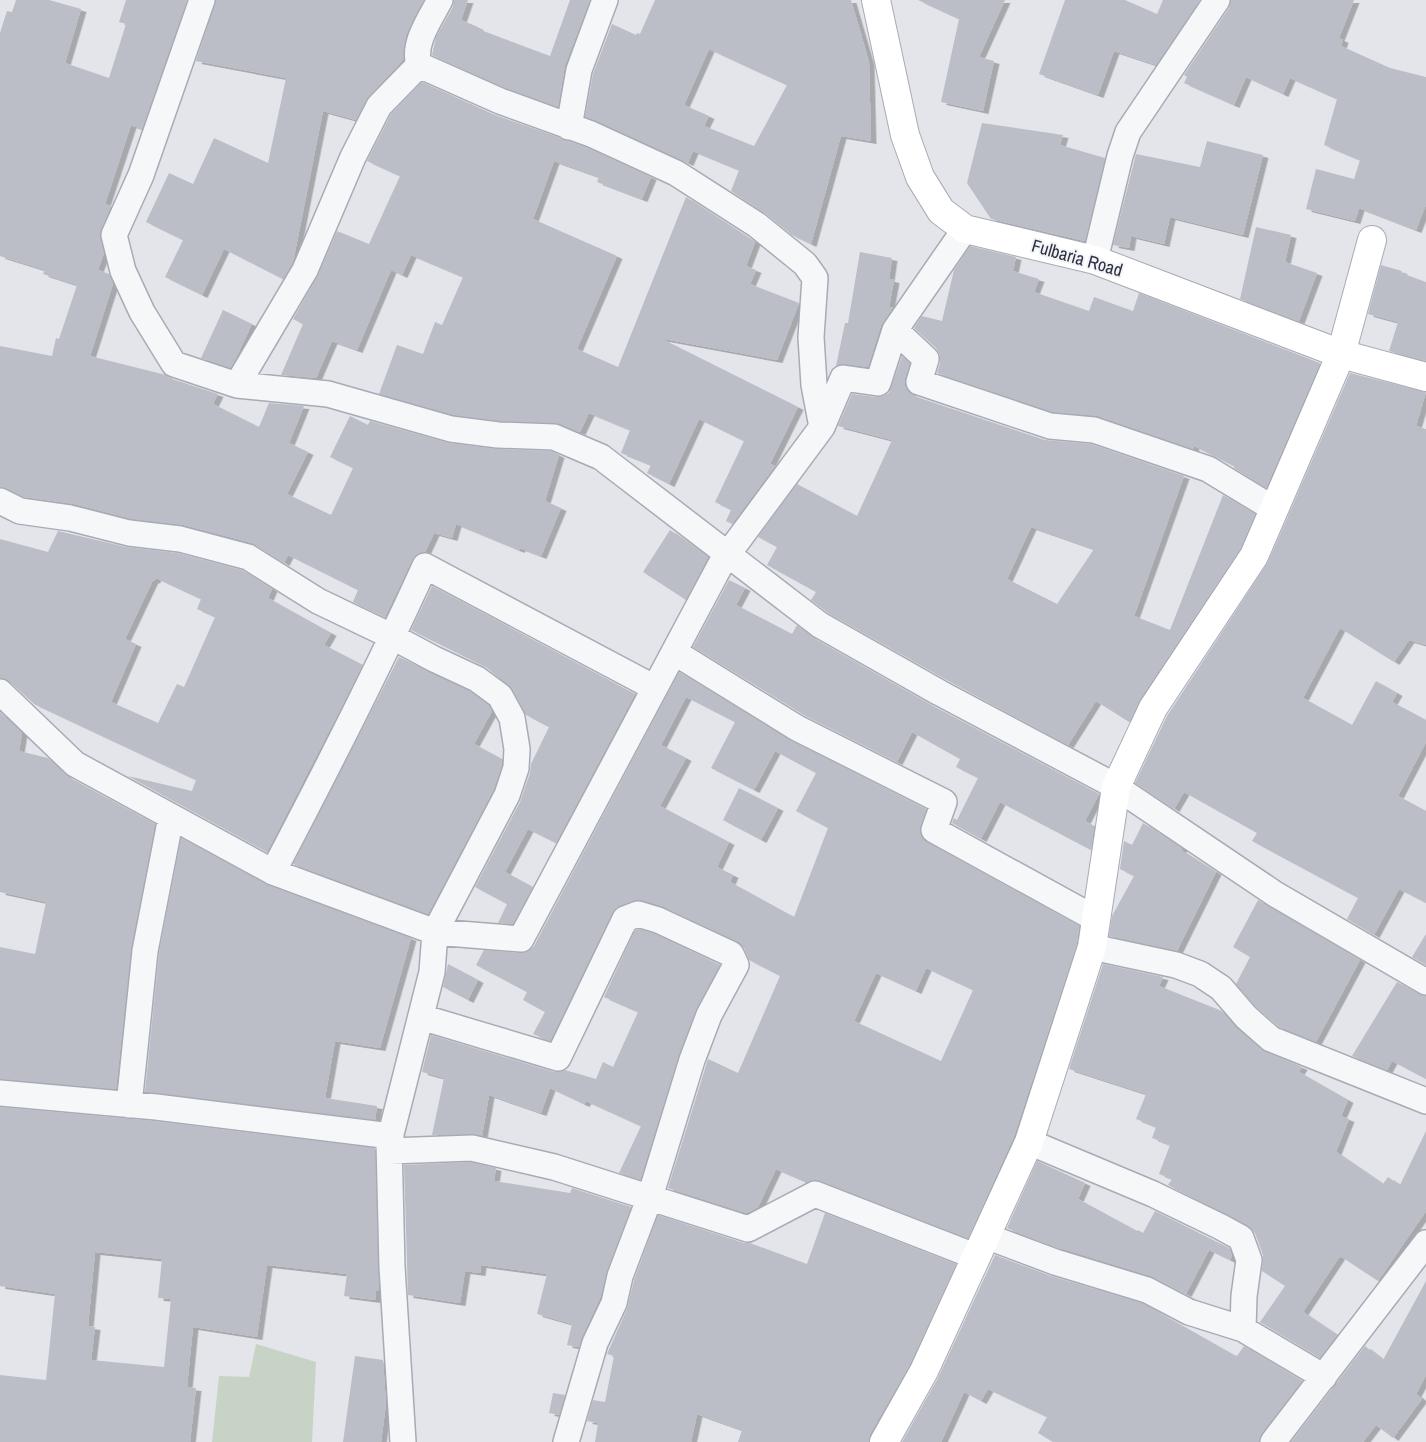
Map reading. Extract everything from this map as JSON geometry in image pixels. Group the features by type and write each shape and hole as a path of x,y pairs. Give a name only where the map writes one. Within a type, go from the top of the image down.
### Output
{"street":[{"path":"202,0 141,176 114,235 126,279 142,312 174,364 237,385 328,394 451,429 498,435 554,437 602,457 820,625 940,693 1117,787 1275,894 1426,982"},
{"path":"419,65 417,57 422,34 440,0"},
{"path":"569,127 579,70 605,0"},
{"name":"Fulbaria Road","path":"876,0 905,135 920,177 942,210 965,229 1095,260 1341,354 1426,377"},
{"path":"1095,260 1117,166 1128,132 1217,0"},
{"path":"237,385 305,270 353,157 379,106 419,65"},
{"path":"419,65 500,101 591,134 676,173 757,225 805,264 815,278 811,337 814,385 822,427"},
{"path":"0,692 75,764 273,872 435,932 521,939 722,562 822,427 843,378 878,383 895,330 965,229"},
{"path":"884,1442 924,1371 1029,1142 1092,947 1117,787 1153,708 1254,556 1341,354 1372,240"},
{"path":"895,330 926,358 919,382 1050,426 1094,430 1208,468 1274,509"},
{"path":"0,500 20,511 70,518 129,533 180,539 248,557 318,601 393,637 434,660 477,679 500,696 512,718 515,735 516,768 508,795 435,932 432,972 390,1143 392,1267 403,1442"},
{"path":"273,872 393,637 425,566 655,688"},
{"path":"674,652 797,728 944,802 934,830 1096,919"},
{"path":"129,1105 145,951 170,817"},
{"path":"421,1017 558,1058 625,918 638,914 658,920 731,954 736,965 709,1015 692,1060 650,1197 620,1276 614,1303 594,1343 566,1442"},
{"path":"1092,947 1176,965 1200,974 1221,988 1246,1017 1271,1039 1426,1100"},
{"path":"0,1092 129,1105 390,1143 472,1148 554,1167 748,1229 815,1194 981,1246 1055,1262 1147,1290 1189,1312 1243,1329 1324,1376"},
{"path":"1029,1142 1153,1194 1241,1238 1249,1260 1243,1329"},
{"path":"1273,1442 1426,1243"}],"green space":[{"path":"256,1344 316,1362 312,1442 212,1442 219,1376 249,1377"}],"building":[{"path":"16,0 49,0 81,9 65,63 109,78 126,24 119,22 126,0 187,0 142,129 131,125 105,204 111,206 101,230 100,238 104,253 98,270 109,274 113,284 90,356 166,375 169,378 218,394 213,404 259,427 269,403 304,406 289,443 308,452 287,494 331,515 353,468 330,457 350,416 368,425 370,421 449,443 497,449 551,451 559,455 545,501 561,508 541,556 520,548 519,550 456,524 452,538 434,533 425,552 417,554 412,560 385,617 353,602 358,590 288,555 284,563 252,543 184,525 132,519 74,504 24,497 0,487 0,346 52,356 56,338 59,339 77,285 43,274 45,270 0,256 0,33 7,11 12,12"},
{"path":"216,0 424,0 406,35 403,60 369,96 356,120 323,111 293,262 283,279 224,249 202,295 165,277 183,240 146,222 169,173 193,184 214,138 268,163 286,78 196,61"},
{"path":"454,0 468,0 461,20 478,27 478,29 550,56 570,0 590,0 565,65 558,107 505,88 432,55 436,37 453,7"},
{"path":"655,0 851,0 869,62 871,141 841,136 811,244 792,235 766,214 731,191 739,170 693,151 688,163 585,117 593,74 612,24 636,35 637,33 640,34","holes":["709,49 787,85 754,146 704,126 709,116 684,105"]},
{"path":"918,0 1005,0 979,57 994,61 983,111 941,102 959,19"},
{"path":"1065,0 1125,0 1157,14 1163,0 1200,0 1156,65 1114,51 1098,95 1039,74"},
{"path":"1231,0 1354,0 1339,38 1343,40 1341,46 1390,68 1426,77 1426,204 1416,230 1359,208 1355,221 1306,209 1316,169 1354,179 1360,160 1324,145 1337,99 1290,78 1283,94 1246,77 1234,105 1184,83 1187,77 1184,75 1229,8"},
{"path":"422,82 495,115 586,147 651,177 642,199 597,182 599,177 554,161 533,219 617,256 577,349 618,367 686,197 755,242 746,266 756,270 750,284 799,303 777,360 664,339 798,407 770,464 775,466 732,524 726,521 731,510 715,502 744,441 699,419 669,484 647,473 651,465 621,453 630,430 589,413 580,432 555,423 499,421 454,415 379,394 397,345 423,354 435,322 442,325 463,277 411,255 402,275 391,270 357,350 332,341 316,378 281,375 303,324 293,319 317,277 337,231 369,244 400,176 367,161 391,114"},
{"path":"982,123 1063,135 1060,145 1105,158 1085,241 991,219 967,183"},
{"path":"1207,141 1263,155 1243,235 1170,217 1164,244 1131,236 1129,248 1113,245 1136,154 1200,167"},
{"path":"1256,227 1291,235 1285,262 1317,273 1299,321 1240,299"},
{"path":"970,246 1016,257 1013,271 1039,279 1034,292 1089,311 1094,297 1133,311 1139,293 1320,363 1266,488 1234,468 1234,466 1194,446 1193,449 1098,416 1053,412 937,373 940,355 936,348 914,328 922,316 942,321 954,270"},
{"path":"860,252 892,258 889,279 894,280 889,307 893,308 881,325 868,367 845,364 836,366 845,323 848,323"},
{"path":"1381,265 1402,271 1401,273 1426,282 1426,361 1389,351 1398,322 1368,314"},
{"path":"223,310 252,324 231,368 201,358"},
{"path":"902,356 910,363 905,378 905,386 914,396 1045,440 1091,444 1184,476 1134,616 1170,630 1223,495 1255,514 1240,549 1140,699 1129,722 1096,701 1068,745 828,613 811,600 816,592 767,565 777,547 758,537 797,484 857,516 892,440 838,426 852,394 876,397 889,393","holes":["1031,527 1094,549 1057,604 1007,579"]},
{"path":"1350,373 1426,392 1416,426 1426,429 1426,645 1409,640 1394,662 1340,628 1303,698 1352,725 1376,681 1397,693 1392,702 1426,720 1426,742 1398,796 1426,811 1426,903 1399,889 1374,935 1347,919 1358,898 1252,841 1257,833 1184,792 1174,809 1135,783 1167,716 1268,562"},
{"path":"670,530 708,557 686,600 643,572"},
{"path":"58,531 126,547 177,553 242,570 272,589 268,598 331,633 324,645 363,665 267,852 128,776 192,791 196,780 34,704 10,682 0,678 0,539 48,552","holes":["156,578 201,599 197,609 215,617 184,687 177,684 158,723 111,702 136,644 125,639 153,580"]},
{"path":"729,580 745,588 736,605 792,634 797,625 813,638 933,706 1099,794 1085,821 1094,826 1091,850 1000,802 981,839 952,823 954,818 957,820 978,778 956,767 960,759 912,732 897,762 804,715 693,647"},
{"path":"432,586 635,694 556,843 528,829 505,872 533,887 513,924 498,923 507,904 475,887 520,802 530,773 531,764 549,727 526,715 512,689 486,667 411,630"},
{"path":"399,657 470,691 489,706 492,711 474,744 502,759 502,765 494,789 428,914 293,864"},
{"path":"679,672 790,740 926,809 920,831 922,838 927,842 1079,926 1077,943 1014,1136 968,1238 820,1181 806,1182 776,1169 758,1207 747,1213 668,1188 708,1059 738,1073 780,976 749,960 744,948 737,941 662,906 642,900 633,901 620,906 612,913 550,1041 533,1034 545,1012 523,1000 527,992 476,965 484,950 520,953 528,951 534,946","holes":["686,697 735,722 711,768 754,790 775,751 816,773 796,811 828,828 794,917 730,882 733,875 717,867 729,842 660,806 686,758 661,745","926,968 973,990 941,1061 854,1021 876,973 916,991"]},
{"path":"0,712 22,733 19,751 48,758 68,777 155,824 131,950 116,1089 0,1079 0,947 35,954 46,902 0,892"},
{"path":"739,788 778,808 761,840 723,820"},
{"path":"1143,823 1216,872 1177,951 1109,936 1112,916 1134,876 1120,869 1124,841 1132,845"},
{"path":"181,838 268,885 411,938 380,1048 335,1041 325,1098 377,1106 375,1120 145,1092 159,953"},
{"path":"1258,900 1360,960 1316,1042 1279,1027 1256,1007 1236,984 1250,957 1233,947"},
{"path":"639,929 653,933 720,965 696,1010 679,1055 640,1180 619,1173 641,1126 586,1101 584,1104 550,1088 541,1113 489,1095 482,1136 472,1134 432,1135 444,1078 422,1072 431,1035 554,1072 565,1070 596,1079 603,1062 613,1067 638,1012 604,997 635,930"},
{"path":"1426,934 1426,965 1412,957"},
{"path":"448,964 478,980 468,1000 443,987"},
{"path":"1103,964 1163,977 1159,986 1222,1011 1236,1028 1262,1050 1302,1067 1299,1072 1348,1100 1341,1116 1349,1119 1336,1152 1383,1184 1388,1177 1400,1185 1426,1131 1426,1211 1378,1281 1340,1256 1303,1312 1337,1335 1320,1358 1260,1322 1285,1286 1262,1271 1263,1255 1255,1233 1248,1226 1168,1185 1172,1179 1159,1174 1170,1145 1152,1138 1156,1127 1136,1119 1146,1094 1069,1069"},
{"path":"1397,982 1426,996 1426,1079 1392,1061 1387,1070 1352,1056"},
{"path":"0,1107 154,1121 375,1148 379,1291 376,1291 375,1300 344,1296 347,1274 267,1265 257,1337 193,1327 187,1387 196,1388 190,1442 0,1442 0,1375 46,1380 55,1294 0,1286","holes":["95,1252 162,1259 158,1298 171,1299 164,1367 91,1360 95,1327 88,1326"]},
{"path":"1037,1161 1085,1183 1078,1199 1137,1231 1143,1233 1155,1211 1229,1248 1232,1256 1230,1260 1209,1250 1186,1294 1151,1276 1060,1248 1007,1228"},
{"path":"471,1162 496,1168 494,1181 570,1193 572,1188 631,1207 607,1271 600,1298 579,1347 567,1345 572,1324 537,1314 547,1274 481,1265 480,1273 465,1271 460,1303 408,1295 404,1165"},
{"path":"825,1213 956,1264 910,1364 870,1434 868,1442 738,1442 742,1430 697,1414 691,1442 595,1442 598,1423 587,1421 593,1400 605,1402 614,1356 607,1354 627,1309 634,1280 658,1215 744,1243 750,1243 807,1264"},
{"path":"995,1255 1051,1276 1142,1303 1234,1355 1237,1356 1244,1346 1302,1381 1262,1433 1259,1442 1053,1442 1038,1433 1047,1417 988,1389 981,1401 964,1392 941,1442 902,1442 938,1378"},
{"path":"1426,1281 1426,1375 1416,1394 1422,1399 1393,1438 1376,1425 1363,1442 1291,1442 1365,1346 1383,1360"},
{"path":"355,1356 383,1360 386,1404 381,1442 343,1442"},
{"path":"553,1393 565,1395 559,1415 549,1413"}]}
